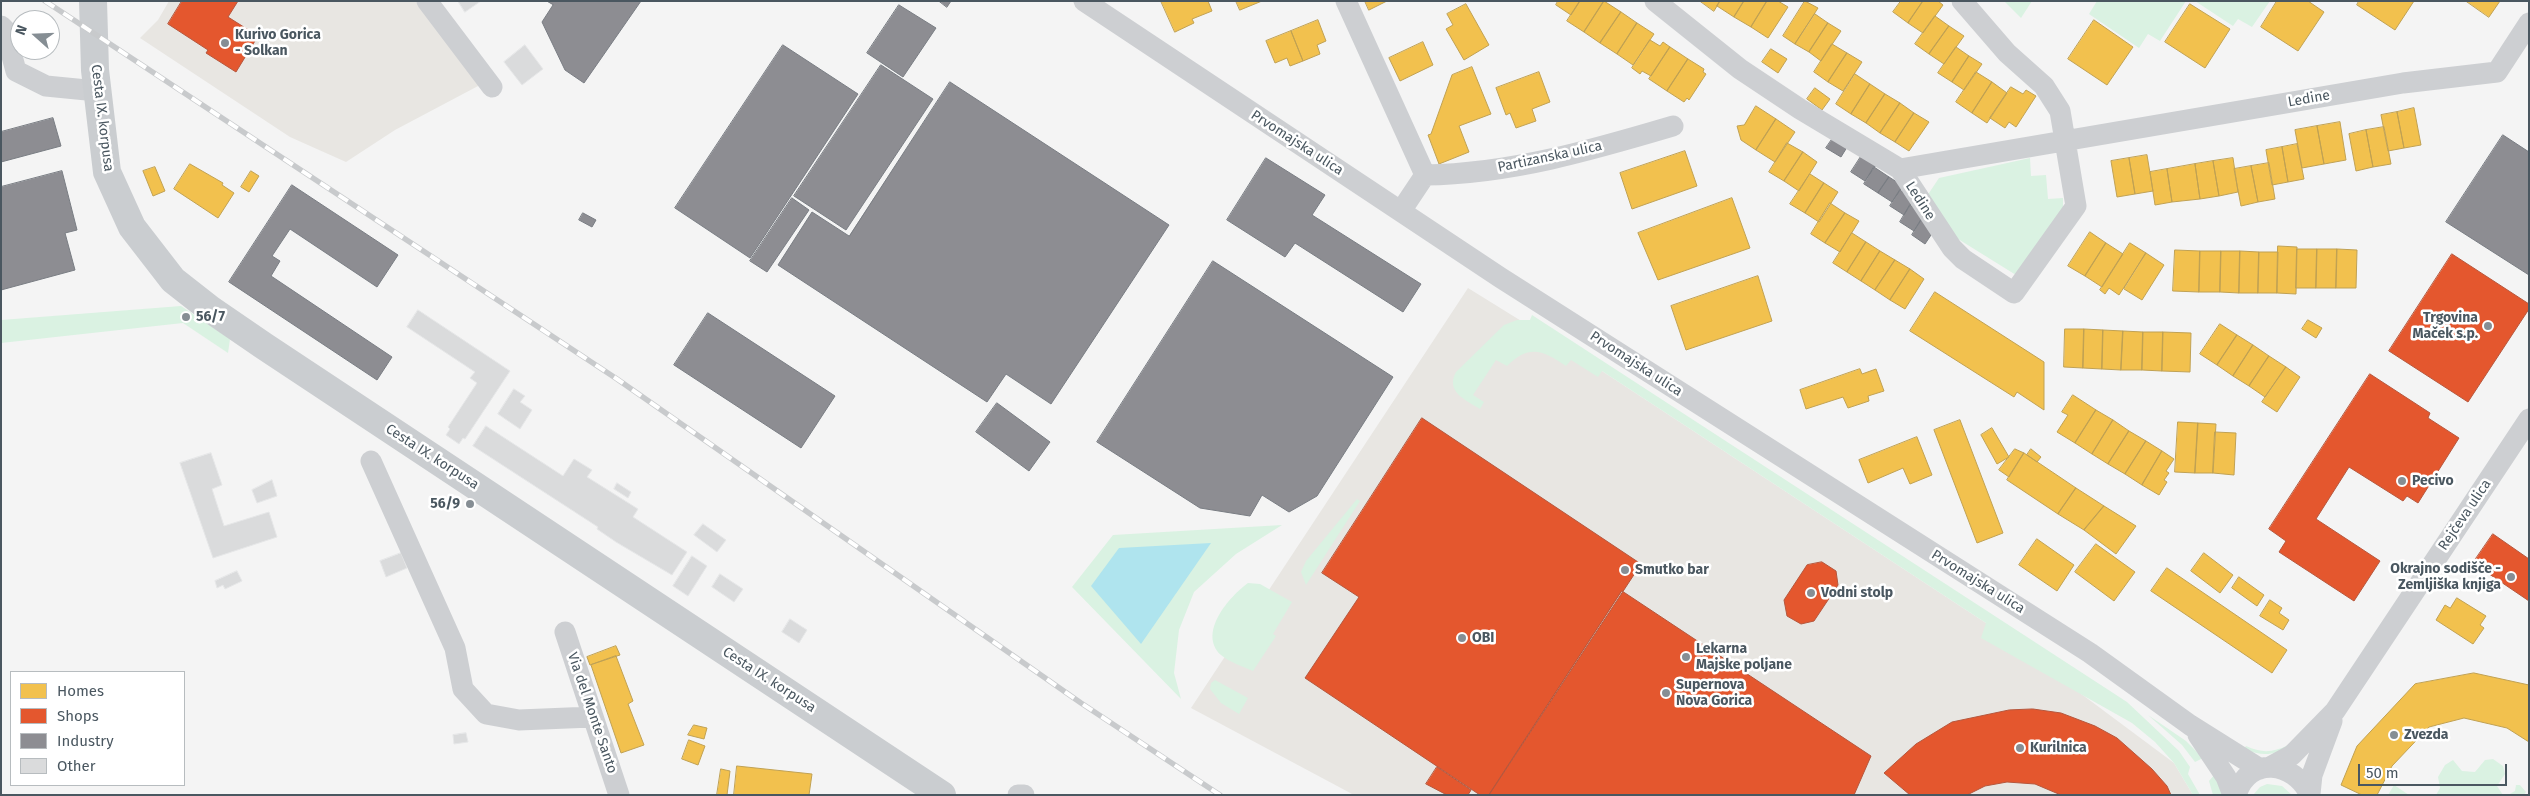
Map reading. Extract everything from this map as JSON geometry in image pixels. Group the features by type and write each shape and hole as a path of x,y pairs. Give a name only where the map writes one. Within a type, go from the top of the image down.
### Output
{"main road":[{"name":"Cesta IX. korpusa","path":"92,1 97,92 107,172 132,226 174,280 210,309 264,346 942,795"}],"street":[{"path":"427,1 492,87"},
{"name":"Prvomajska ulica","path":"1084,1 1502,278 2090,653 2190,725 2265,768"},
{"path":"1346,1 1426,175 1401,212"},
{"name":"Ledine","path":"1655,1 1740,69 1800,109 1900,169 1952,248 1963,259 2014,293 2076,206 2065,140"},
{"path":"1962,1 2007,53 2044,86 2060,111 2065,140"},
{"name":"Ledine","path":"1900,169 2403,83 2497,72 2529,23"},
{"path":"1,26 6,30 16,71 46,86 97,92"},
{"name":"Partizanska ulica","path":"1426,175 1466,174 1567,156 1673,126"},
{"name":"Rejčeva ulica","path":"2265,768 2292,755 2335,711 2529,419"},
{"path":"371,462 455,648 463,689 486,714 519,720 592,717"},
{"name":"Via del Monte Santo","path":"565,632 619,795"},
{"name":"Rejčeva ulica","path":"2310,794 2312,775 2335,711"},
{"name":"Prvomajska ulica","path":"2190,725 2226,776 2234,795"},
{"name":"Prvomajska ulica","path":"2234,795 2243,780 2265,768 2283,768 2295,774 2304,783 2310,794"},
{"path":"1018,795 1024,795"}],"shaded area":[{"path":"169,1 417,1 480,85 395,130 346,162 290,137 140,38 158,20"},
{"path":"1468,288 1602,371 1986,623 2174,763 2193,795 1354,795 1191,708"}],"green space":[{"path":"2004,1 2032,1 2021,18"},
{"path":"2097,1 2186,1 2160,41 2148,34 2139,48 2089,14"},
{"path":"2195,1 2270,1 2252,27 2238,19 2233,26"},
{"path":"2030,158 2031,176 2046,175 2048,199 2063,198 2063,215 2016,275 1950,234 1925,199 1939,178"},
{"path":"181,306 230,339 228,353 183,323 1,343 1,320"},
{"path":"1532,315 2127,702 2179,751 2190,767 2188,774 2200,795 2193,795 2174,763 2155,742 2132,723 1981,638 1986,623 1602,371 1598,377 1571,360 1566,366 1543,353 1529,352 1522,354 1507,366 1496,360 1473,395 1484,402 1480,409 1463,399 1453,385 1456,372 1504,325 1517,320 1530,320"},
{"path":"1357,499 1360,501 1306,585 1301,572 1306,561"},
{"path":"1282,525 1236,554 1194,592 1179,630 1174,673 1181,699 1072,587 1113,535"},
{"path":"1248,583 1260,584 1292,602 1273,634 1276,636 1253,671 1224,658 1215,646 1213,636 1214,626 1225,606"},
{"path":"1215,680 1248,698 1239,714 1221,703 1210,689 1211,683"},
{"path":"2148,715 2186,741 2203,758 2195,762 2182,745"},
{"path":"2288,745 2291,747 2268,754 2244,749 2246,746 2262,751 2272,751"},
{"path":"2493,759 2503,766 2505,774 2497,786 2503,795 2436,795 2440,788 2438,777 2445,765 2453,760 2462,771 2475,772 2485,760"},
{"path":"2215,774 2223,795 2213,795 2209,781"},
{"path":"2267,784 2282,786 2292,795 2253,795 2260,787"},
{"path":"2394,785 2409,795 2388,795"},
{"path":"2516,785 2520,785 2526,792 2524,795 2508,795 2515,791"}],"water":[{"path":"1211,543 1141,644 1091,586 1119,548"}],"building: Homes":[{"path":"1161,1 1208,1 1212,11 1192,19 1194,23 1175,32"},
{"path":"1236,1 1262,1 1240,10"},
{"path":"1365,1 1387,1 1369,10"},
{"path":"1558,1 1580,1 1571,15 1556,5"},
{"path":"1580,1 1604,1 1584,32 1567,21"},
{"path":"1604,1 1621,12 1600,43 1584,32"},
{"path":"1700,1 1720,1 1714,11"},
{"path":"1720,1 1744,1 1734,17 1717,6"},
{"path":"1744,1 1767,1 1751,27 1734,17"},
{"path":"1767,1 1778,1 1788,7 1768,38 1751,27"},
{"path":"1805,1 1818,8 1795,44 1783,36"},
{"path":"1901,1 1923,1 1908,23 1893,12"},
{"path":"1923,1 1938,1 1943,5 1923,33 1908,23"},
{"path":"2277,1 2308,1 2324,12 2298,51 2261,27"},
{"path":"2359,1 2414,1 2395,30 2357,5"},
{"path":"2466,1 2500,1 2489,17"},
{"path":"1466,4 1489,45 1464,60 1446,29 1453,25 1447,14"},
{"path":"2190,4 2230,29 2205,68 2165,42"},
{"path":"1621,12 1637,23 1617,54 1600,43"},
{"path":"1815,14 1828,23 1809,52 1795,44"},
{"path":"1935,16 1949,26 1929,54 1915,44"},
{"path":"1318,20 1326,41 1317,45 1320,54 1303,61 1291,31"},
{"path":"2094,20 2133,47 2107,85 2068,59"},
{"path":"1637,23 1654,34 1633,65 1617,54"},
{"path":"1828,23 1841,31 1821,61 1809,52"},
{"path":"1949,26 1964,36 1944,64 1929,54"},
{"path":"1291,31 1303,61 1290,66 1287,58 1275,63 1266,41"},
{"path":"1650,40 1660,46 1663,42 1670,47 1651,76 1642,71 1640,74 1632,68"},
{"path":"1423,42 1433,65 1400,81 1389,58"},
{"path":"1832,44 1847,53 1828,82 1814,72"},
{"path":"1670,47 1688,59 1667,91 1649,79"},
{"path":"1956,47 1969,56 1952,82 1938,73"},
{"path":"1771,49 1787,59 1778,73 1762,62"},
{"path":"1847,53 1862,62 1843,91 1828,82"},
{"path":"1969,56 1982,64 1964,90 1952,82"},
{"path":"1688,59 1704,69 1703,72 1706,74 1689,100 1687,98 1684,102 1667,91"},
{"path":"1472,67 1491,114 1459,126 1469,152 1439,164 1428,135 1431,134 1452,75"},
{"path":"1539,72 1550,102 1532,109 1536,121 1516,128 1510,113 1506,115 1496,88"},
{"path":"1976,72 1992,82 1972,113 1956,102"},
{"path":"1855,74 1870,84 1851,114 1836,104"},
{"path":"1992,82 2007,93 1987,123 1972,113"},
{"path":"1870,84 1885,94 1866,123 1851,114"},
{"path":"2011,87 2023,94 2026,90 2036,96 2016,127 2009,122 2005,128 1990,118"},
{"path":"1815,88 1830,99 1822,110 1807,99"},
{"path":"1885,94 1900,103 1880,133 1866,123"},
{"path":"1900,103 1914,113 1895,142 1880,133"},
{"path":"1756,106 1776,119 1756,150 1741,140 1737,126 1744,125"},
{"path":"2414,108 2421,145 2404,148 2397,112"},
{"path":"2397,112 2404,148 2388,151 2381,115"},
{"path":"1914,113 1929,122 1909,151 1895,142"},
{"path":"1776,119 1795,132 1775,162 1756,150"},
{"path":"2340,122 2346,160 2324,164 2317,126"},
{"path":"2317,126 2324,164 2302,168 2295,130"},
{"path":"2384,127 2391,164 2373,167 2366,130"},
{"path":"2366,130 2373,167 2356,171 2349,134"},
{"path":"1787,143 1803,152 1784,181 1769,172"},
{"path":"2297,144 2304,179 2288,182 2282,147"},
{"path":"2282,147 2288,182 2272,185 2266,150"},
{"path":"1685,151 1697,186 1632,209 1620,173"},
{"path":"1803,152 1817,162 1799,191 1784,181"},
{"path":"2147,155 2153,191 2135,194 2129,158"},
{"path":"2129,158 2135,194 2117,197 2111,161"},
{"path":"2233,158 2238,192 2219,196 2213,161"},
{"path":"2213,161 2219,196 2200,199 2195,164"},
{"path":"2269,163 2275,199 2258,202 2251,166"},
{"path":"190,164 223,183 222,185 234,193 218,218 174,189"},
{"path":"2195,164 2200,199 2172,202 2167,169"},
{"path":"2251,166 2258,202 2241,206 2234,169"},
{"path":"155,167 165,191 153,196 143,171"},
{"path":"2167,169 2172,202 2155,205 2150,172"},
{"path":"251,171 259,176 249,192 241,187"},
{"path":"1810,174 1824,183 1805,213 1790,204"},
{"path":"1824,183 1838,192 1819,222 1805,213"},
{"path":"1732,198 1750,248 1658,280 1638,233"},
{"path":"1830,203 1845,213 1825,243 1811,234"},
{"path":"1845,213 1859,221 1840,252 1825,243"},
{"path":"2090,232 2106,243 2085,276 2068,266"},
{"path":"1852,233 1866,242 1847,272 1833,263"},
{"path":"1866,242 1880,251 1861,281 1847,272"},
{"path":"2106,243 2123,254 2102,287 2085,276"},
{"path":"2130,243 2146,253 2119,295 2109,288 2105,294 2100,290"},
{"path":"2278,246 2297,247 2296,294 2277,293"},
{"path":"2297,249 2317,249 2316,288 2296,288"},
{"path":"2317,249 2337,249 2336,288 2316,288"},
{"path":"2337,249 2357,250 2356,288 2336,288"},
{"path":"2175,250 2200,251 2199,292 2173,291"},
{"path":"1880,251 1895,260 1875,290 1861,281"},
{"path":"2200,251 2221,251 2220,292 2199,292"},
{"path":"2221,251 2240,251 2239,293 2220,292"},
{"path":"2240,251 2259,252 2258,293 2239,293"},
{"path":"2259,252 2278,252 2277,293 2258,293"},
{"path":"2146,253 2164,265 2142,300 2124,289"},
{"path":"1895,260 1910,269 1890,300 1875,290"},
{"path":"1910,269 1924,279 1905,309 1890,300"},
{"path":"1758,276 1772,321 1686,350 1671,306"},
{"path":"1935,292 2044,362 2044,410 2017,392 2014,397 1910,331"},
{"path":"2308,320 2322,328 2316,338 2302,329"},
{"path":"2220,324 2237,335 2217,365 2200,354"},
{"path":"2065,329 2084,329 2083,368 2064,367"},
{"path":"2084,329 2103,330 2102,369 2083,368"},
{"path":"2103,330 2123,331 2121,370 2102,369"},
{"path":"2123,331 2143,332 2142,370 2121,370"},
{"path":"2143,332 2163,332 2162,371 2142,370"},
{"path":"2163,332 2191,333 2190,372 2162,371"},
{"path":"2237,335 2253,345 2233,376 2217,365"},
{"path":"2253,345 2269,356 2249,386 2233,376"},
{"path":"2269,356 2286,367 2265,397 2249,386"},
{"path":"2286,367 2300,377 2277,412 2262,402"},
{"path":"1860,369 1862,374 1876,369 1884,391 1868,396 1869,401 1848,408 1843,397 1806,409 1800,390"},
{"path":"2073,395 2096,410 2075,443 2057,432 2068,415 2062,412"},
{"path":"2096,410 2113,420 2092,454 2075,443"},
{"path":"1960,420 2003,533 1977,543 1934,430"},
{"path":"2113,420 2129,431 2108,464 2092,454"},
{"path":"2178,422 2198,423 2195,473 2175,472"},
{"path":"2198,423 2216,424 2213,473 2195,473"},
{"path":"1992,428 2009,457 1997,464 1981,435"},
{"path":"2129,431 2146,441 2125,474 2108,464"},
{"path":"2215,432 2236,433 2234,475 2213,473"},
{"path":"1917,437 1932,475 1910,484 1903,468 1868,483 1859,460"},
{"path":"2146,441 2162,451 2142,485 2125,474"},
{"path":"2015,449 2024,453 2009,477 1999,470"},
{"path":"2031,449 2041,457 2037,462 2027,455"},
{"path":"2162,451 2174,459 2166,471 2169,473 2164,480 2167,482 2159,495 2142,485"},
{"path":"2024,453 2076,488 2058,514 2007,480"},
{"path":"2076,488 2104,506 2084,530 2058,514"},
{"path":"2104,506 2136,526 2116,554 2084,530"},
{"path":"2037,539 2074,565 2057,591 2019,565"},
{"path":"2096,544 2135,572 2114,601 2075,572"},
{"path":"2204,553 2233,575 2220,593 2191,571"},
{"path":"2167,568 2287,650 2272,673 2151,591"},
{"path":"2239,577 2264,595 2257,606 2232,588"},
{"path":"2457,598 2486,616 2480,625 2484,628 2473,644 2436,620 2445,605 2450,608"},
{"path":"2270,600 2282,608 2279,613 2289,620 2283,630 2260,616"},
{"path":"616,646 620,655 590,665 587,657"},
{"path":"616,656 633,701 628,704 644,745 621,753 591,665"},
{"name":"Zvezda","path":"2474,673 2529,685 2529,742 2507,728 2464,718 2429,727 2392,766 2377,795 2362,795 2341,785 2357,746 2415,684"},
{"path":"694,725 707,728 704,739 688,735"},
{"path":"689,740 705,746 698,765 682,759"},
{"path":"737,766 812,774 809,795 734,795"},
{"path":"721,769 730,771 727,795 717,795"}],"building: Shops":[{"name":"Kurivo Gorica - Solkan","path":"182,1 238,1 228,17 258,36 236,72 206,53 208,50 168,24"},
{"path":"2452,254 2529,304 2529,309 2468,402 2389,351"},
{"name":"Pecivo","path":"2370,374 2430,413 2428,418 2459,438 2418,503 2407,496 2403,501 2349,467 2316,519 2380,561 2354,601 2279,552 2286,541 2269,529"},
{"name":"OBI","path":"1422,418 1641,564 1489,795 1480,795 1305,678 1359,597 1322,573"},
{"path":"2493,534 2529,559 2529,601 2473,563"},
{"name":"Vodni stolp","path":"1822,562 1836,571 1838,585 1814,621 1801,624 1787,616 1784,600 1807,565"},
{"name":"Supernova Nova Gorica","path":"1622,591 1871,756 1854,795 1489,795"},
{"name":"Kurilnica","path":"2033,709 2061,713 2095,726 2117,738 2152,769 2167,786 2171,795 2061,795 2035,784 2007,782 1985,786 1967,795 1910,795 1884,773 1916,744 1952,722 2009,710"},
{"path":"1437,767 1471,790 1468,795 1447,795 1426,784"}],"building: Industry":[{"path":"547,1 641,1 584,83 565,70 542,22 553,5"},
{"path":"939,1 951,1 947,7"},
{"path":"899,5 936,28 903,77 867,53"},
{"path":"783,45 858,94 750,258 675,208"},
{"path":"881,65 933,99 846,230 794,196"},
{"path":"950,82 1169,225 1051,404 1006,374 987,402 778,265 812,212 849,236"},
{"path":"53,118 61,146 1,162 1,132"},
{"path":"1835,135 1849,144 1841,157 1826,148"},
{"path":"2503,135 2529,152 2529,275 2446,222"},
{"path":"1862,155 1876,165 1865,181 1851,172"},
{"path":"1266,158 1325,195 1312,215 1421,284 1403,312 1295,243 1285,257 1227,220"},
{"path":"1874,167 1889,177 1878,193 1864,184"},
{"path":"62,171 77,230 65,233 75,270 1,290 1,187"},
{"path":"1889,177 1903,186 1892,202 1878,193"},
{"path":"292,185 398,255 377,287 290,229 272,256 280,261 271,276 392,357 377,380 229,282"},
{"path":"1900,190 1914,199 1904,215 1890,206"},
{"path":"792,198 809,210 767,272 750,261"},
{"path":"1910,205 1925,214 1914,231 1900,222"},
{"path":"583,213 596,220 592,227 579,220"},
{"path":"1921,220 1935,229 1925,244 1912,235"},
{"path":"1213,261 1393,377 1317,496 1289,512 1262,495 1250,516 1200,508 1097,442"},
{"path":"708,313 835,396 801,448 674,365"},
{"path":"997,403 1050,442 1029,471 976,432"}],"building: Other":[{"path":"458,1 481,1 465,12"},
{"path":"525,45 543,69 522,85 504,62"},
{"path":"418,310 510,371 465,439 463,438 459,444 446,435 450,429 448,427 477,383 470,378 475,372 407,327"},
{"path":"514,389 525,396 520,402 532,410 520,429 498,414"},
{"path":"486,426 563,476 574,459 592,470 587,477 638,509 633,517 687,552 672,575 616,542 597,529 598,527 473,446"},
{"path":"211,453 222,485 212,489 224,526 269,512 277,537 213,558 180,463"},
{"path":"272,480 277,496 257,503 252,490"},
{"path":"617,483 631,492 628,498 614,489"},
{"path":"703,524 726,540 717,552 694,535"},
{"path":"401,553 407,568 386,577 380,561"},
{"path":"692,556 707,566 688,596 673,586"},
{"path":"237,571 242,581 225,589 223,585 217,588 215,581"},
{"path":"720,574 743,589 734,602 712,587"},
{"path":"790,619 807,630 799,643 782,632"},
{"path":"466,733 468,742 454,744 453,735"}],"railway":[{"path":"45,1 617,379 1081,703 1220,795"}],"place":[{"name":"Kurivo Gorica - Solkan","path":"225,43"},
{"name":"56/7","path":"186,317"},
{"name":"Trgovina Maček s.p.","path":"2488,326"},
{"name":"Pecivo","path":"2402,481"},
{"name":"56/9","path":"470,504"},
{"name":"Smutko bar","path":"1625,570"},
{"name":"Okrajno sodišče - Zemljiška knjiga","path":"2511,577"},
{"name":"Vodni stolp","path":"1811,593"},
{"name":"OBI","path":"1462,638"},
{"name":"Lekarna Majske poljane","path":"1686,657"},
{"name":"Supernova Nova Gorica","path":"1666,693"},
{"name":"Zvezda","path":"2394,735"},
{"name":"Kurilnica","path":"2020,748"}]}
